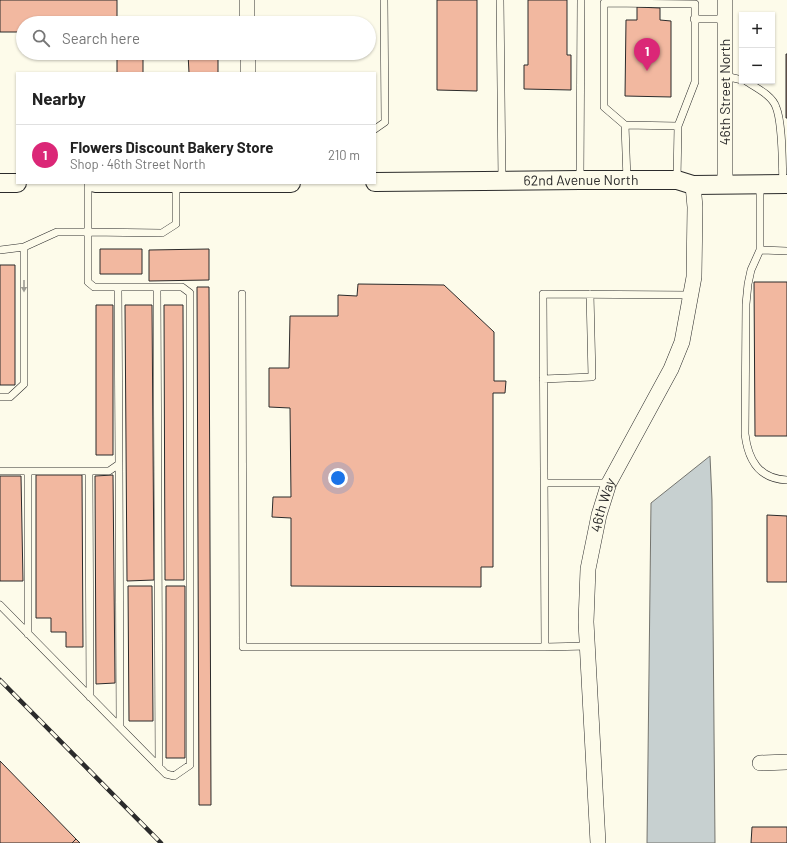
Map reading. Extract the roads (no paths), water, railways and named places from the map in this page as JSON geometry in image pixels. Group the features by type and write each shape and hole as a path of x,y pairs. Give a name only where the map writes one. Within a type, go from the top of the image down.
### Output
{"street":[{"path":"247,0 247,16"},
{"name":"46th Street North","path":"725,0 725,184"},
{"path":"248,60 248,72"},
{"name":"62nd Avenue North","path":"376,182 627,180 725,184 785,184"},
{"name":"46th Way","path":"598,843 586,622 588,569 599,515 609,483 671,369 682,342 694,277 695,207 686,182"},
{"path":"0,183 16,183"},
{"path":"760,762 787,762"}],"lane":[{"path":"376,128 385,122 384,0"},
{"path":"500,0 502,181"},
{"path":"580,180 581,0"},
{"path":"678,126 625,125 604,107 604,3 695,4 695,82 678,126 686,182"},
{"path":"694,19 725,20"},
{"path":"725,76 739,79"},
{"path":"750,84 765,94 776,106 780,126 785,184"},
{"path":"625,125 627,180"},
{"path":"0,605 166,774 174,776 190,765 190,293 182,288 94,287 88,282 88,184"},
{"path":"0,250 24,247 57,232 162,233 176,224 176,184"},
{"path":"760,184 760,250 751,270 747,290 746,446 758,470 769,476 787,480"},
{"path":"0,397 10,397 24,384 24,247"},
{"path":"760,250 787,251"},
{"path":"118,287 120,727"},
{"path":"157,288 159,767"},
{"path":"242,294 243,647 588,646"},
{"path":"545,647 543,294 691,295"},
{"path":"543,379 592,377 590,294"},
{"path":"0,471 109,471 119,464"},
{"path":"28,471 28,634"},
{"path":"89,471 90,697"},
{"path":"544,483 609,483"}],"railway":[{"path":"0,680 161,843"}],"place":[{"name":"Flowers Discount Bakery Store","path":"647,71"}]}
